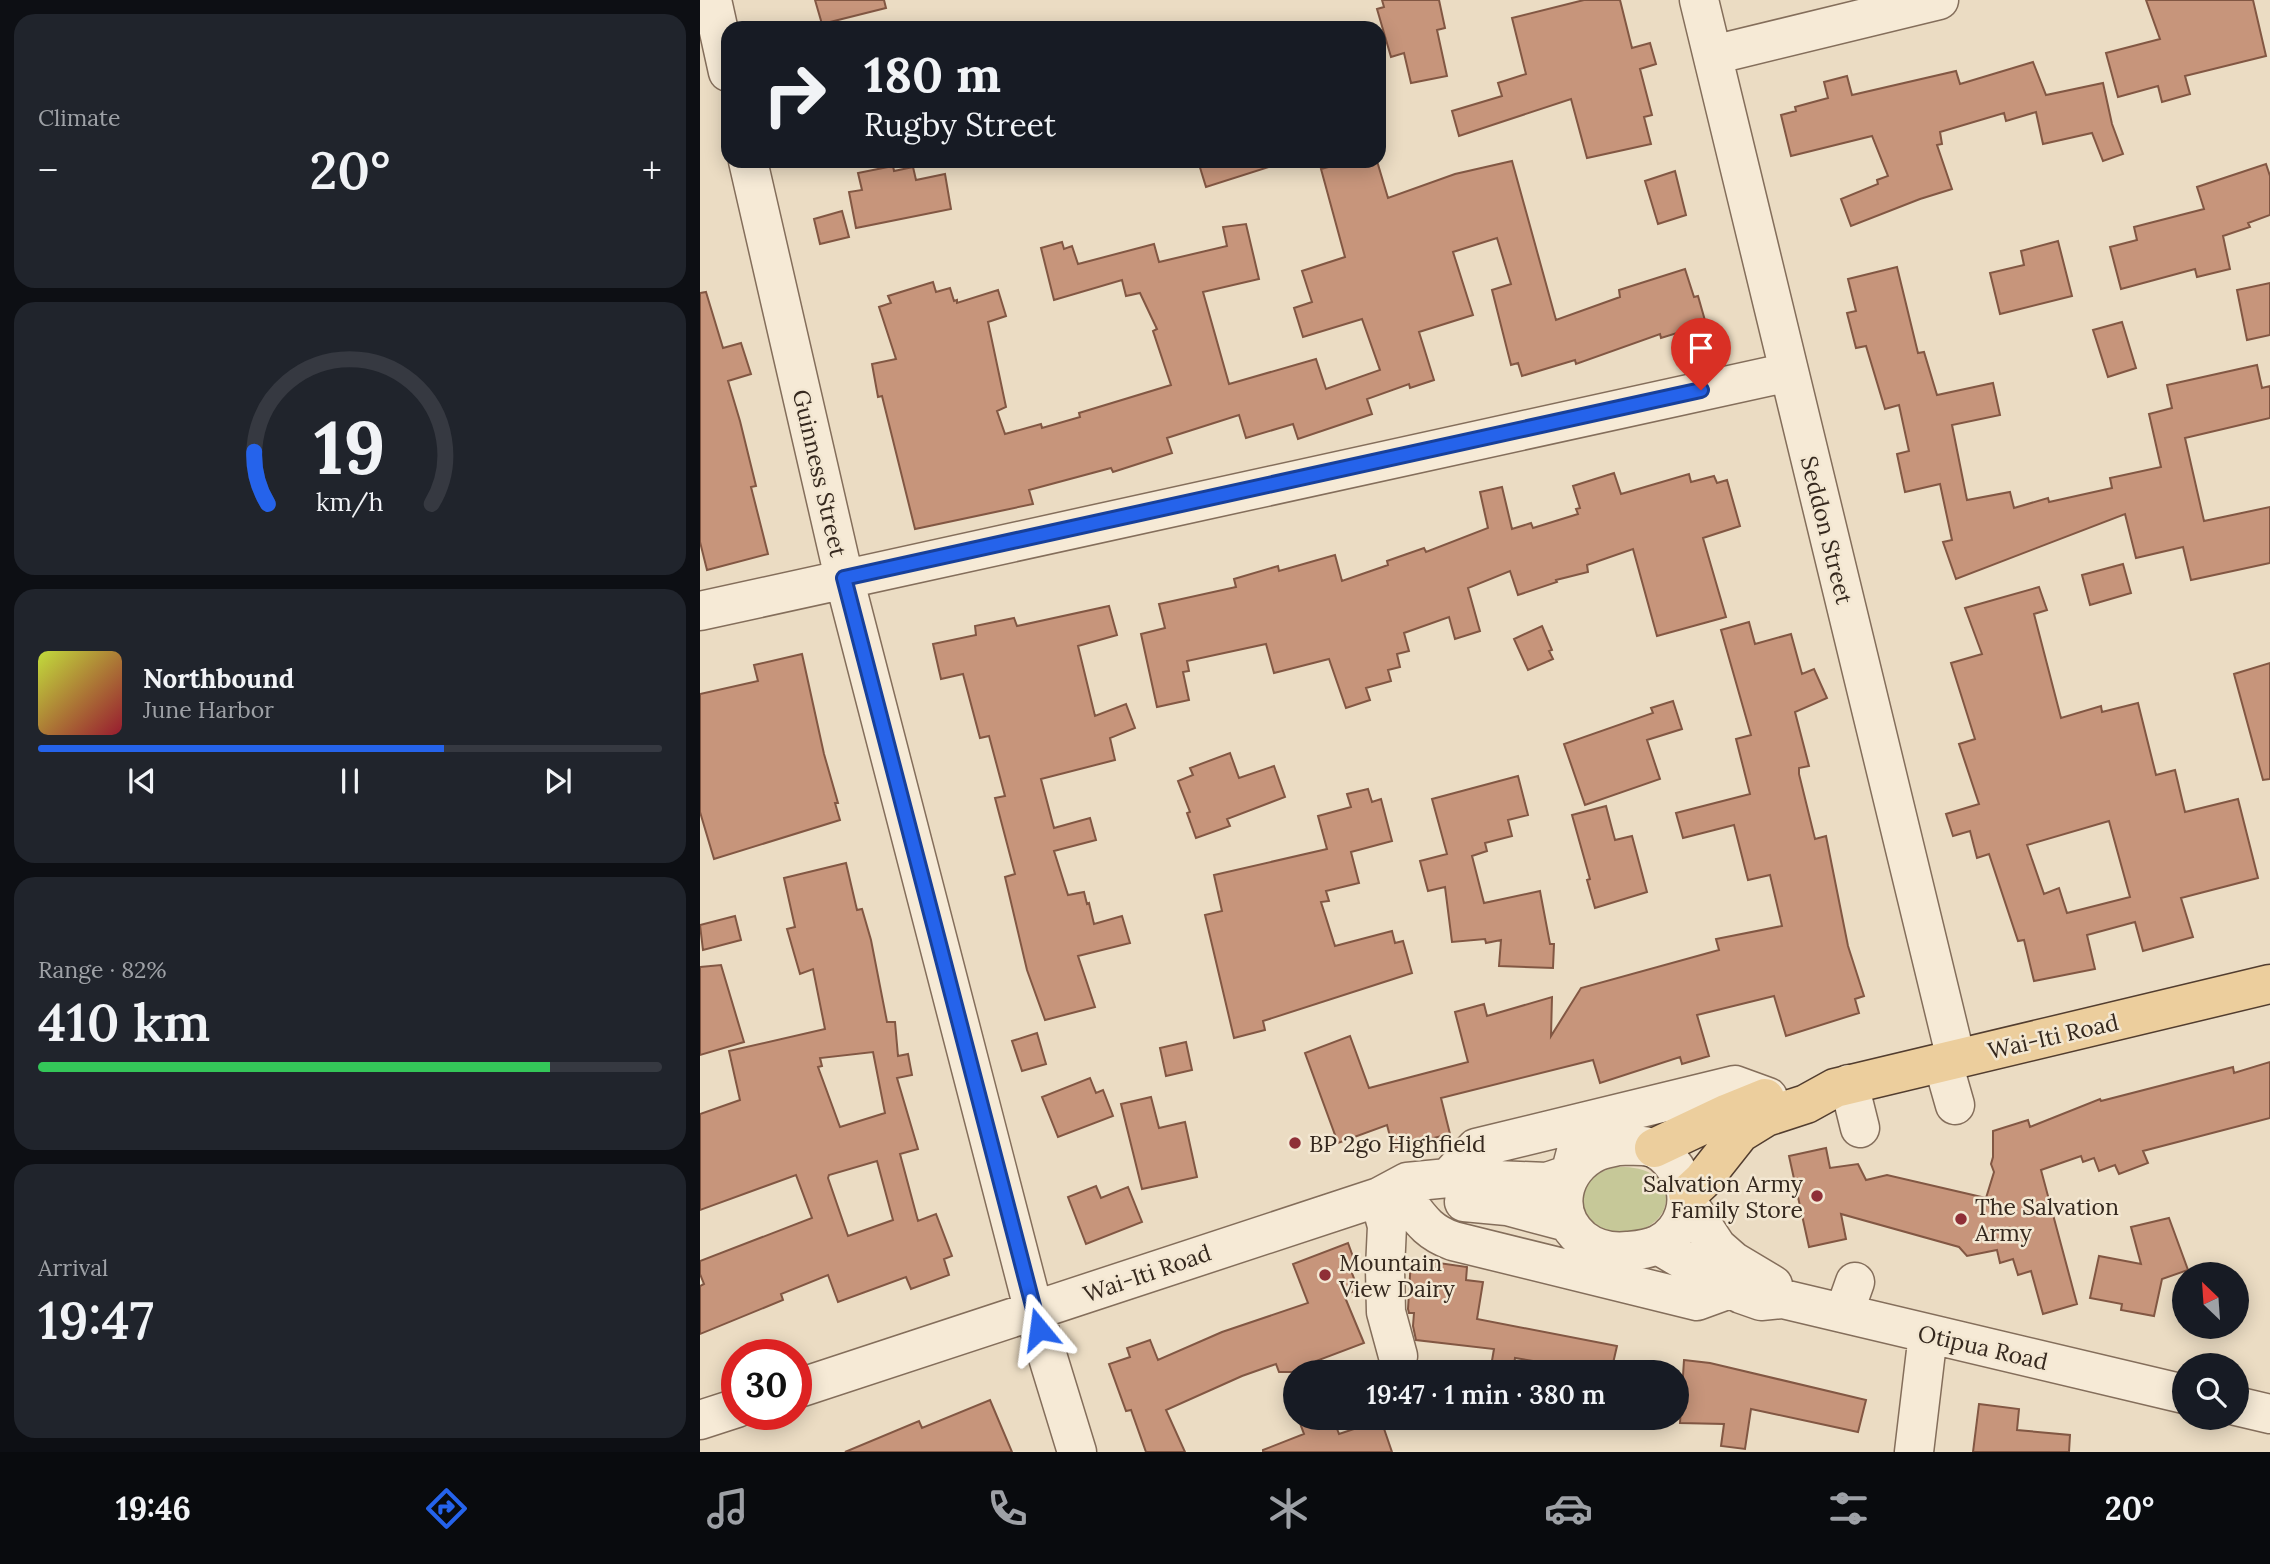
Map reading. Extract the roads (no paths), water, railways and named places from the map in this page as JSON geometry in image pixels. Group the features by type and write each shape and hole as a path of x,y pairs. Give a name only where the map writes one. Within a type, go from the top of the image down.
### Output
{"main road":[{"name":"Wai-Iti Road","path":"1688,1199 1740,1133 1766,1116 1807,1104 1842,1086 2270,984"},
{"name":"Wai-Iti Road","path":"1654,1149 1728,1112 1768,1097 1811,1084 1842,1086"}],"street":[{"path":"712,0 721,40"},
{"name":"Seddon Street","path":"1699,0 1950,1061 1955,1105"},
{"path":"1713,55 1939,0"},
{"name":"Guinness Street","path":"750,168 844,578 1034,1312 1077,1452"},
{"path":"700,611 1789,372"},
{"path":"1448,1178 1476,1148 1735,1085 1768,1097"},
{"path":"1842,1086 1860,1128"},
{"path":"1570,1174 1598,1151 1617,1146 1654,1149 1674,1165 1688,1199 1674,1233 1658,1245 1615,1253 1597,1248 1582,1239 1567,1222 1562,1202 1584,1122"},
{"name":"Wai-Iti Road","path":"1392,1198 1407,1182 1448,1178 1547,1182 1570,1174"},
{"path":"1392,1198 1437,1236 1453,1241 1696,1301 1730,1289"},
{"path":"1392,1198 1387,1226 1386,1312 1398,1356"},
{"name":"Wai-Iti Road","path":"812,1384 1392,1198 1507,1206 1567,1222"},
{"name":"Otipua Road","path":"1688,1199 1717,1247 1733,1261 1771,1283 1783,1298"},
{"name":"Otipua Road","path":"1658,1245 1730,1289 1761,1301 1783,1298 1850,1298 1928,1334 2002,1334 2172,1390"},
{"path":"1914,1452 1928,1334"},
{"path":"2249,1409 2270,1414"},
{"path":"700,1420 721,1413"}],"place":[{"name":"BP 2go Highfield","path":"1295,1143"},
{"name":"Salvation Army Family Store","path":"1817,1196"},
{"name":"The Salvation Army","path":"1961,1219"},
{"name":"Mountain View Dairy","path":"1325,1275"}]}
